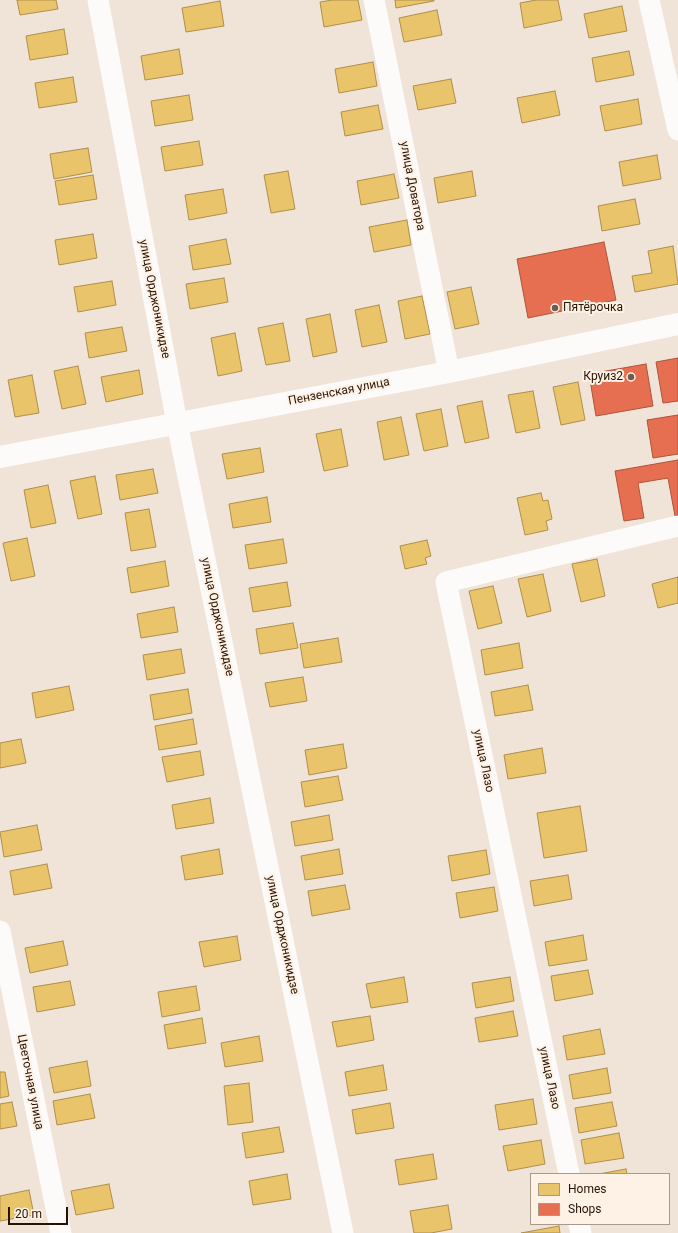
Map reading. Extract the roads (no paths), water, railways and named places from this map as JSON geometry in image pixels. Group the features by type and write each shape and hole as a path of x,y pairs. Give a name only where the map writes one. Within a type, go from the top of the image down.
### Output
{"street":[{"name":"улица Орджоникидзе","path":"98,0 177,423 343,1233"},
{"name":"улица Доватора","path":"374,0 449,372"},
{"path":"649,0 678,130"},
{"name":"Пензенская улица","path":"0,457 449,372 678,324"},
{"name":"улица Лазо","path":"569,1173 446,582 678,526"},
{"name":"Цветочная улица","path":"0,931 61,1233"}],"place":[{"name":"Пятёрочка","path":"555,308"},
{"name":"Круиз2","path":"631,377"}]}
